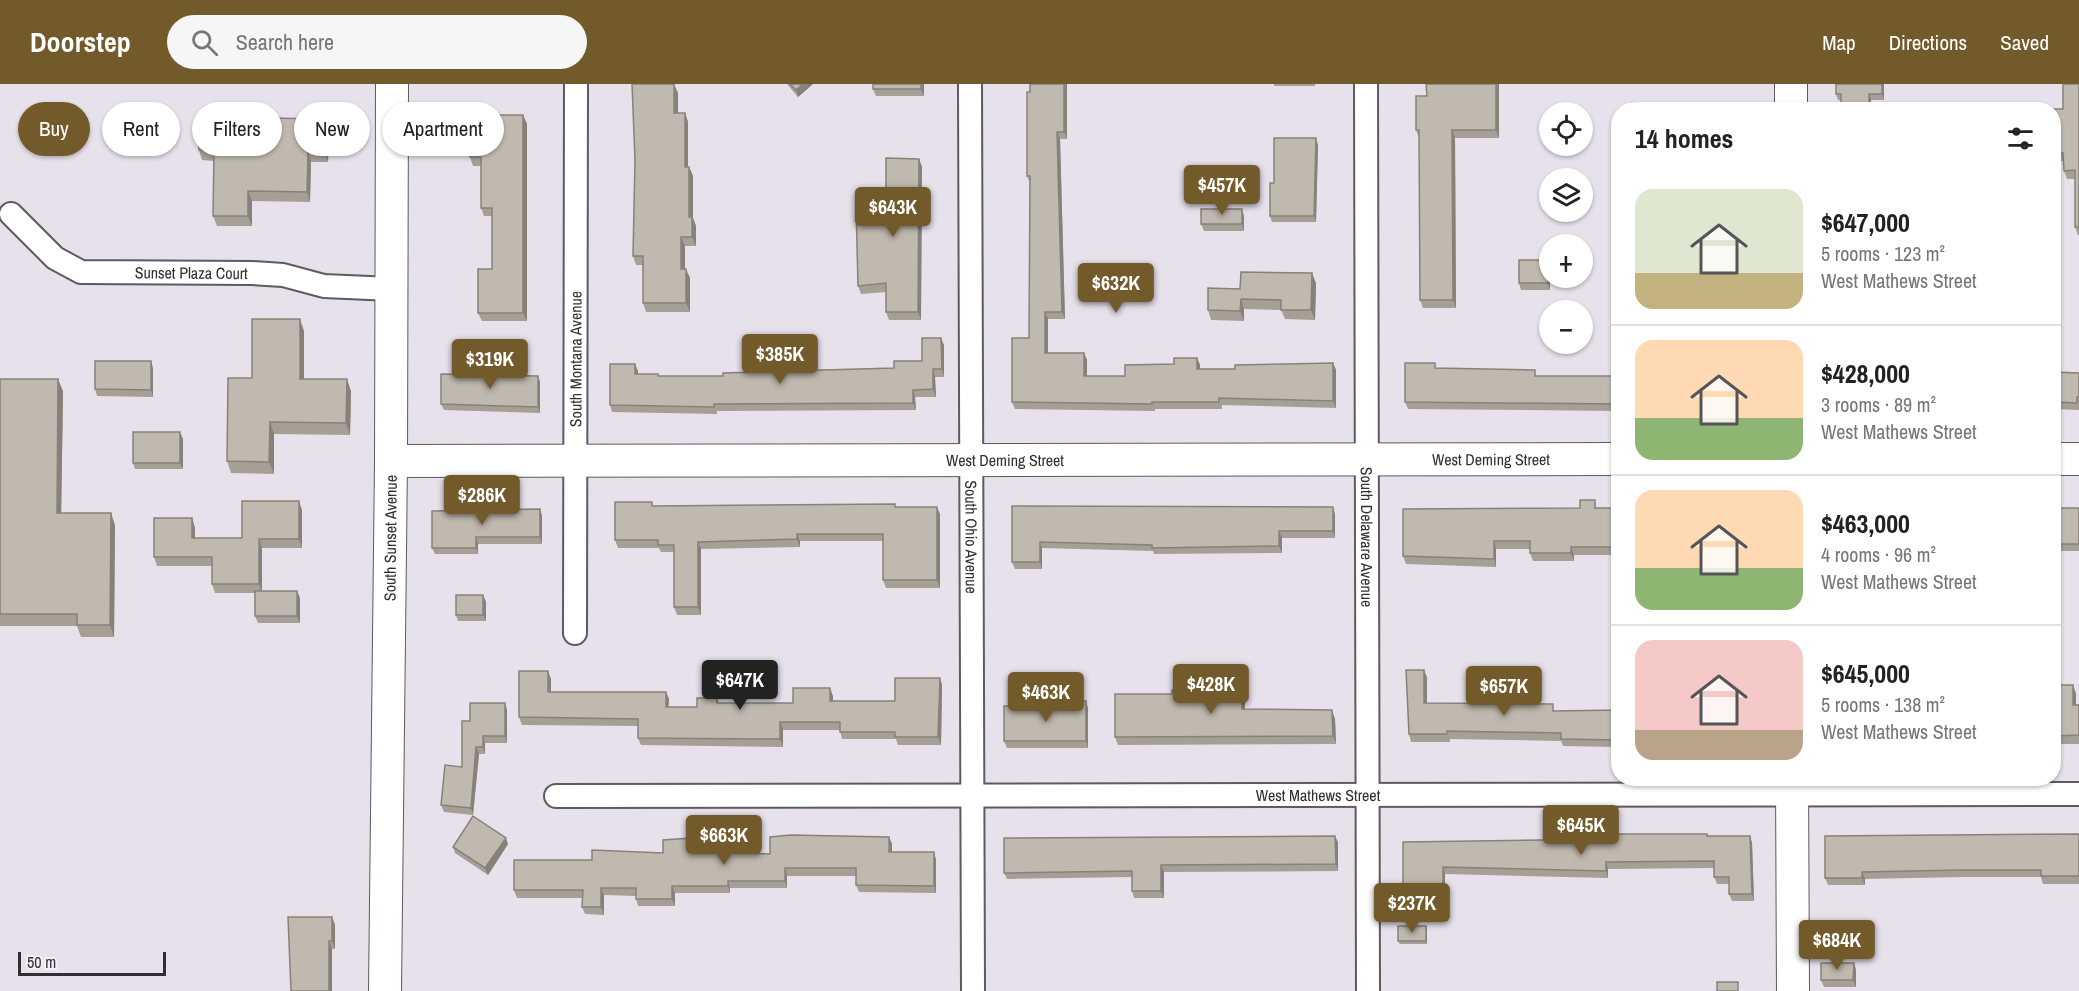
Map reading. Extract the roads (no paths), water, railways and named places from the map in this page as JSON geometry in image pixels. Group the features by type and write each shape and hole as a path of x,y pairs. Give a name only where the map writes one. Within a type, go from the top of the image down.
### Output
{"street":[{"name":"South Sunset Avenue","path":"385,991 392,461 392,84"},
{"name":"South Montana Avenue","path":"575,633 576,84"},
{"name":"South Ohio Avenue","path":"970,84 973,991"},
{"name":"South Delaware Avenue","path":"1366,84 1368,991"},
{"path":"1791,84 1791,102"},
{"name":"Sunset Plaza Court","path":"11,214 55,258 81,272 252,273 283,275 324,286 392,289"},
{"name":"West Deming Street","path":"392,461 1611,459"},
{"path":"2061,459 2079,459"},
{"path":"1792,786 1793,991"},
{"name":"West Mathews Street","path":"556,796 1369,794 1792,786 2079,794"}]}
